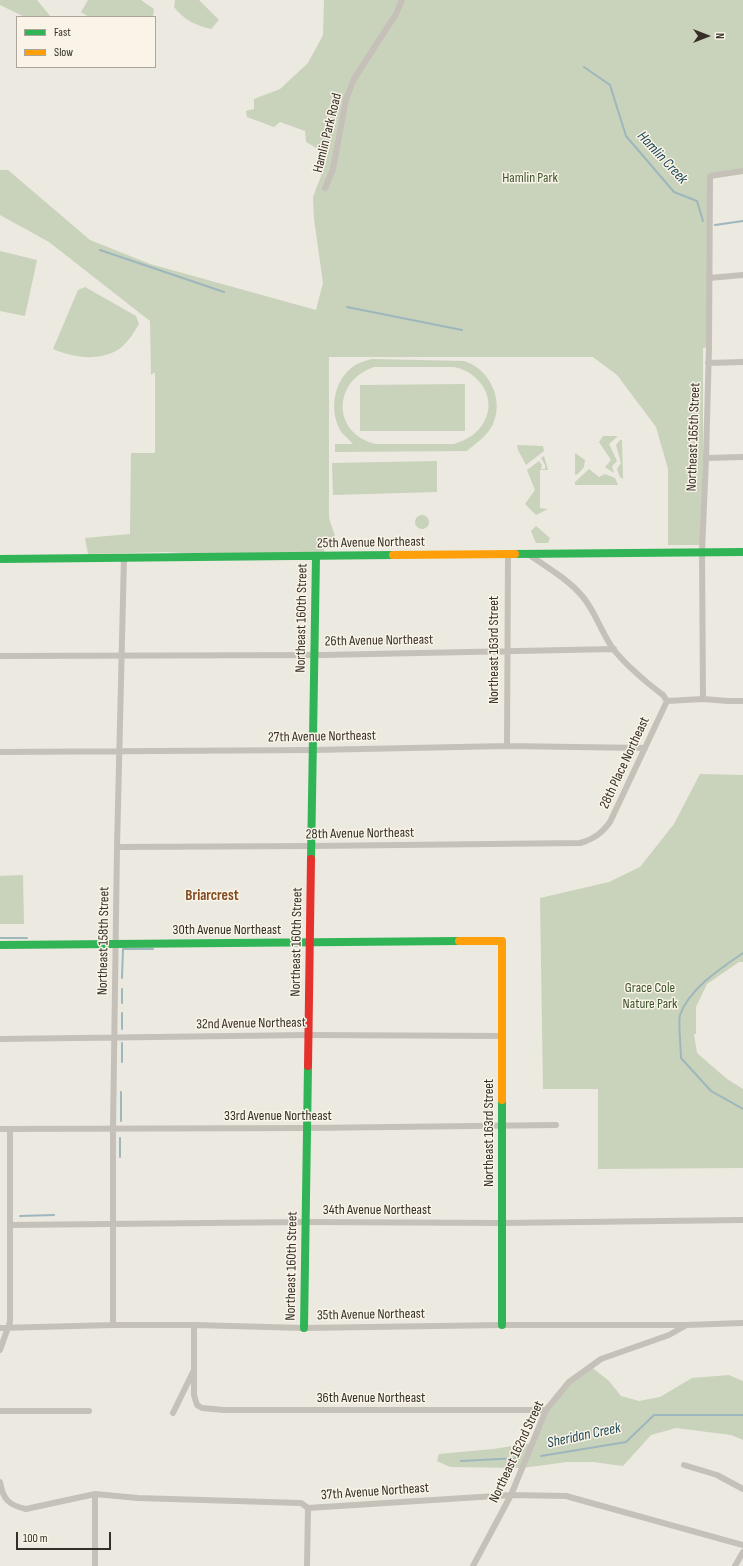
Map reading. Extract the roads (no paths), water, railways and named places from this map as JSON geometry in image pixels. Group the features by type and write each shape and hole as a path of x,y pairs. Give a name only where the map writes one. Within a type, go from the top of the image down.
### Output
{"street":[{"name":"Hamlin Park Road","path":"325,188 334,169 346,99 354,79 396,14 402,0"},
{"name":"Northeast 165th Street","path":"703,698 702,551 706,458 710,176 743,170"},
{"path":"709,278 743,275"},
{"path":"708,363 743,362"},
{"path":"706,458 743,457"},
{"name":"25th Avenue Northeast","path":"0,559 702,551 743,552"},
{"name":"Northeast 163rd Street","path":"507,746 508,554"},
{"path":"528,554 568,583 583,597 595,614 614,649 625,662 663,695 667,701 703,698 743,701"},
{"name":"Northeast 160th Street","path":"304,1328 316,556"},
{"name":"Northeast 158th Street","path":"114,1325 114,1128 117,847 124,557"},
{"name":"26th Avenue Northeast","path":"0,656 121,654 314,655 614,649"},
{"name":"28th Place Northeast","path":"600,834 610,822 667,701"},
{"name":"27th Avenue Northeast","path":"0,752 313,750 507,746 644,748"},
{"name":"28th Avenue Northeast","path":"117,847 580,843 592,840 600,834"},
{"name":"Northeast 163rd Street","path":"502,941 502,1325"},
{"name":"30th Avenue Northeast","path":"0,945 502,941"},
{"name":"32nd Avenue Northeast","path":"0,1039 309,1035 502,1036"},
{"name":"33rd Avenue Northeast","path":"0,1129 308,1128 556,1124"},
{"path":"0,1350 10,1322 10,1129"},
{"name":"34th Avenue Northeast","path":"10,1225 306,1222 502,1223 743,1220"},
{"name":"35th Avenue Northeast","path":"0,1328 114,1325 194,1325 304,1328 502,1325 686,1325 743,1323"},
{"path":"173,1413 194,1369 194,1325"},
{"name":"Northeast 162nd Street","path":"472,1566 511,1495 546,1410 569,1382 601,1358 669,1335 686,1325"},
{"name":"36th Avenue Northeast","path":"194,1369 194,1395 197,1405 202,1408 224,1410 546,1410"},
{"path":"0,1411 89,1412"},
{"path":"684,1465 717,1475 743,1489"},
{"name":"37th Avenue Northeast","path":"0,1482 2,1492 8,1501 16,1506 26,1509 95,1494 138,1498 300,1503 308,1508 511,1495 566,1496 743,1545"},
{"path":"95,1494 95,1566"},
{"path":"307,1566 308,1508"},
{"path":"735,1566 743,1552"},
{"path":"472,1566 482,1566"}],"waterway":[{"name":"Hamlin Creek","path":"584,67 610,85 626,136 674,192 697,201 703,221"},
{"name":"Hamlin Creek","path":"715,225 743,221"},
{"path":"100,250 224,292"},
{"path":"347,307 462,330"},
{"path":"0,938 27,938"},
{"path":"122,978 123,949 153,949"},
{"path":"743,953 716,972 698,988 684,1005 679,1023 681,1058 711,1091 743,1109"},
{"path":"122,989 122,1003"},
{"path":"122,1013 122,1029"},
{"path":"122,1043 122,1062"},
{"path":"121,1092 121,1121"},
{"path":"120,1138 120,1157"},
{"path":"20,1216 54,1215"},
{"name":"Sheridan Creek","path":"541,1456 626,1442 654,1415 743,1415"},
{"name":"Sheridan Creek","path":"461,1461 519,1458"}],"district":[{"name":"Briarcrest","path":"212,896"}],"park label":[{"name":"Hamlin Park","path":"530,178"},
{"name":"Grace Cole Nature Park","path":"650,996"}]}
